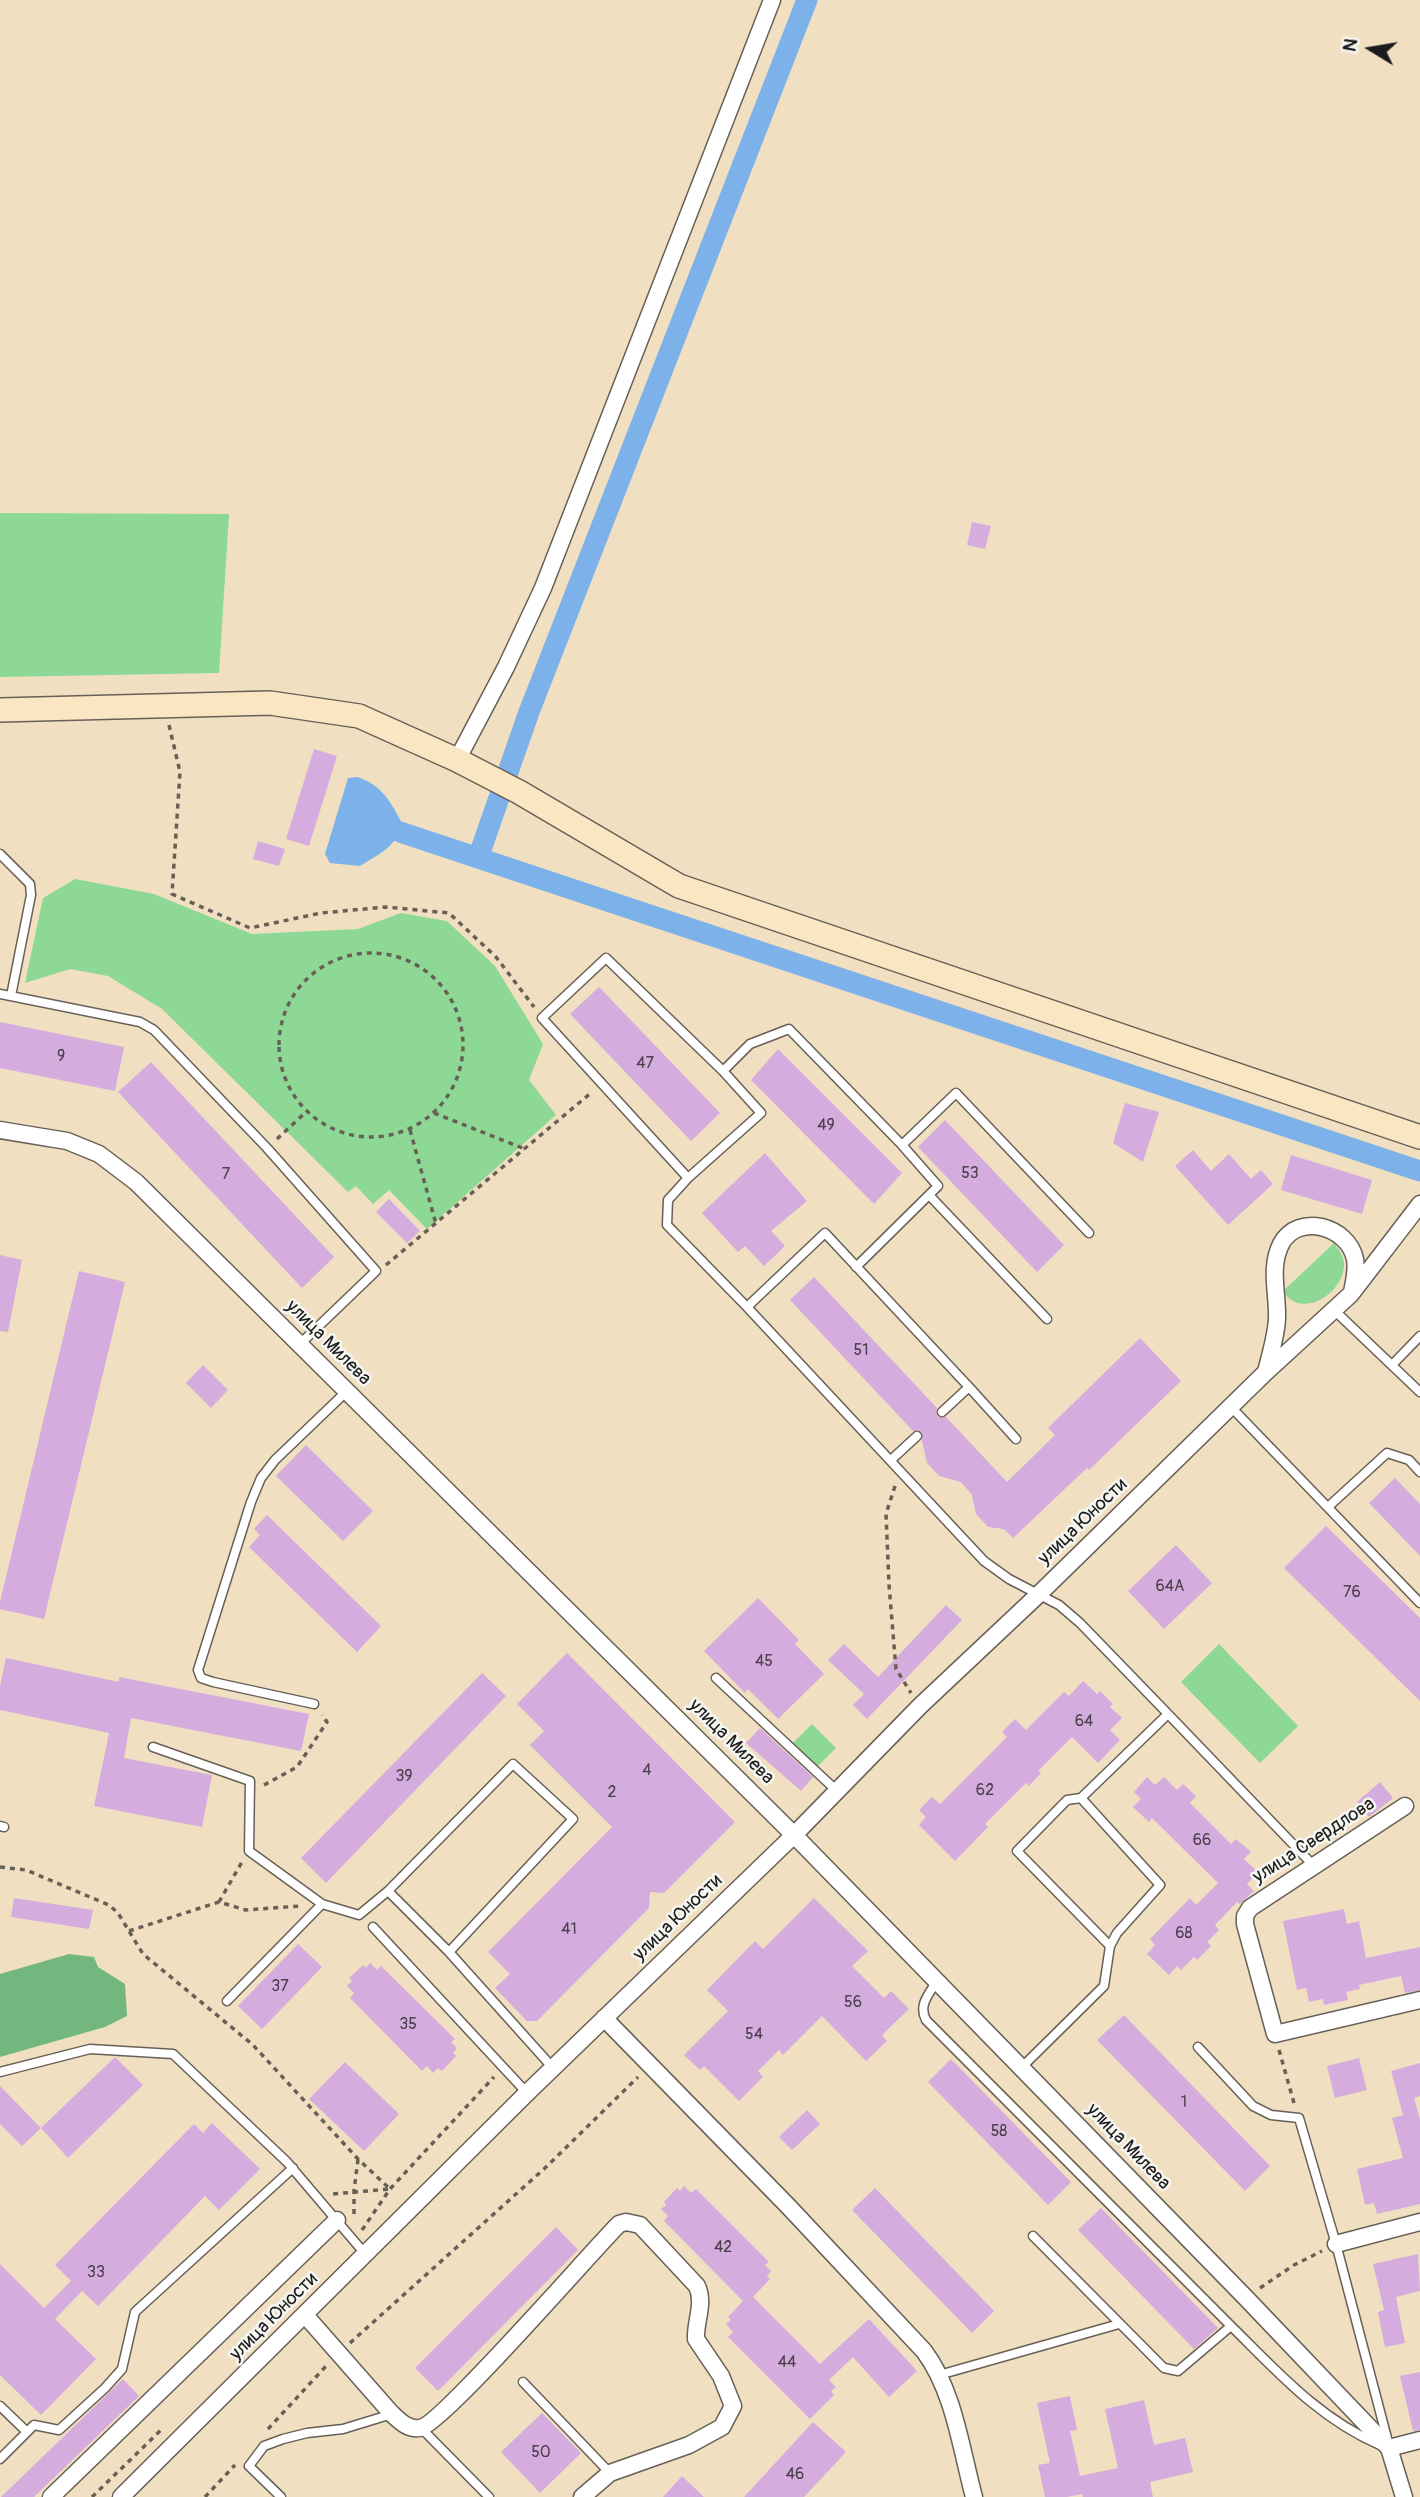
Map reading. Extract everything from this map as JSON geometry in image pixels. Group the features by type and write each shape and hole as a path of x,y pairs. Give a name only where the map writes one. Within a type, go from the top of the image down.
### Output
{"street":[{"path":"457,760 506,667 543,587 772,0"},
{"path":"0,710 270,703 359,716 457,760 519,792 679,886 1420,1137"},
{"name":"улица Милева","path":"0,1130 67,1142 99,1154 136,1182 794,1835 1389,2448"},
{"name":"улица Юности","path":"121,2497 527,2093 794,1835 920,1706 1266,1372 1352,1294 1420,1204"},
{"path":"1266,1372 1277,1321 1274,1266 1282,1242 1293,1231 1304,1226 1322,1227 1346,1241 1355,1259 1352,1294"},
{"name":"улица Свердлова","path":"1275,2034 1245,1916 1250,1908 1405,1806"},
{"path":"1275,2034 1420,2000"},
{"path":"604,2018 924,2351 939,2375 949,2400 974,2497"},
{"path":"51,2497 337,2220"},
{"path":"306,2315 392,2414 405,2425 421,2428 431,2423 463,2392 619,2224 632,2222 640,2225 697,2286 701,2305 696,2339 721,2376 733,2406 722,2427 689,2445 610,2473 582,2497"},
{"path":"1336,2244 1420,2222"},
{"path":"1404,2497 1389,2448 1420,2440"}],"lane":[{"path":"0,854 30,884 31,895 10,996"},
{"path":"688,1178 542,1018 606,958 723,1071 761,1114 688,1178 668,1200 667,1226 747,1307 984,1561 1009,1579 1059,1605 1080,1623 1314,1867"},
{"path":"0,994 140,1022 154,1030 267,1148 376,1271 300,1345"},
{"path":"723,1071 750,1044 789,1029 902,1144 938,1186 856,1266"},
{"path":"902,1144 956,1093 1089,1233"},
{"path":"929,1195 1047,1319"},
{"path":"747,1307 825,1233 1016,1439"},
{"path":"1334,1310 1420,1392"},
{"path":"1392,1365 1420,1336"},
{"path":"942,1412 968,1387"},
{"path":"314,1704 213,1682 201,1678 198,1670 261,1478 347,1391"},
{"path":"1231,1407 1420,1603"},
{"path":"891,1460 917,1436"},
{"path":"1328,1507 1387,1453 1409,1460 1420,1472"},
{"path":"716,1678 837,1791"},
{"path":"1110,1946 1017,1851 1067,1800 1081,1798 1168,1714"},
{"path":"153,1747 250,1781 249,1851 322,1904 359,1915 388,1891 513,1764 573,1819 450,1952"},
{"path":"1021,2067 1104,1986 1110,1946 1117,1933 1160,1885 1081,1798"},
{"path":"388,1891 450,1952 553,2068"},
{"path":"227,2001 322,1904"},
{"path":"373,1927 527,2093"},
{"path":"937,1981 921,2011 926,2020 1304,2398 1351,2431 1389,2448"},
{"path":"1198,2047 1254,2106 1271,2115 1298,2118 1336,2244 1389,2448"},
{"path":"0,2072 90,2049 173,2054 293,2168 366,2255"},
{"path":"0,2459 34,2425 60,2430 106,2388 122,2369 135,2312 293,2168"},
{"path":"1033,2236 1119,2324 1164,2368 1172,2372 1189,2364 1231,2326"},
{"path":"939,2375 1119,2324"},
{"path":"523,2382 610,2473"},
{"path":"0,2406 27,2432"},
{"path":"281,2497 249,2466 264,2446 307,2433 343,2429 392,2414"},
{"path":"421,2428 489,2497"}],"path":[{"path":"165,706 180,772 172,894 250,928 321,913 386,907 449,913 496,957 542,1018"},
{"path":"365,952 406,958 424,968 440,982 452,999 464,1038 463,1059 457,1079 434,1113 410,1130 377,1137 337,1131 306,1112 282,1072 279,1051 285,1010 295,992 309,976 326,964 365,952"},
{"path":"376,1271 392,1261 602,1084"},
{"path":"267,1148 306,1112"},
{"path":"434,1113 524,1149"},
{"path":"410,1130 436,1224"},
{"path":"900,1472 886,1514 894,1655 896,1669 920,1706"},
{"path":"250,1792 297,1767 327,1722 314,1704"},
{"path":"219,1902 249,1851"},
{"path":"0,1867 26,1870 109,1905 118,1913 143,1954 253,2045 358,2160 390,2189"},
{"path":"129,1931 219,1902 247,1910 322,1904"},
{"path":"1275,2034 1298,2118"},
{"path":"262,2436 338,2354 545,2168 651,2064"},
{"path":"355,2241 390,2189 503,2067"},
{"path":"355,2241 354,2191 358,2160"},
{"path":"316,2196 390,2189"},
{"path":"1246,2298 1294,2265 1336,2244"},
{"path":"92,2497 170,2421"},
{"path":"205,2497 243,2456"}],"green space":[{"path":"0,513 229,514 219,673 0,677"},
{"path":"75,879 154,894 252,934 358,929 401,913 447,921 495,966 543,1044 529,1080 556,1115 427,1229 389,1190 373,1204 356,1186 348,1192 162,1009 108,976 70,969 25,983 43,898"},
{"path":"1334,1243 1344,1262 1340,1279 1329,1294 1313,1303 1304,1304 1293,1301 1282,1292"},
{"path":"1219,1644 1298,1726 1260,1763 1181,1682"},
{"path":"812,1724 836,1748 815,1769 791,1745"},
{"path":"69,1954 94,1957 98,1967 125,1984 127,2016 105,2027 0,2057 0,1974"}],"water":[{"path":"357,777 379,789 402,823 391,844 360,866 330,863 325,854 348,778"}],"building":[{"path":"972,522 991,526 985,549 967,545"},
{"path":"314,749 337,756 309,846 286,839"},
{"path":"258,841 285,849 279,866 253,859"},
{"path":"599,987 720,1113 691,1141 570,1014"},
{"path":"0,1022 124,1047 115,1091 0,1068"},
{"path":"778,1049 902,1173 874,1204 751,1080"},
{"path":"151,1062 334,1257 302,1288 118,1092"},
{"path":"1125,1103 1159,1112 1143,1162 1113,1143"},
{"path":"945,1120 1064,1245 1037,1272 918,1147"},
{"path":"1193,1150 1211,1171 1229,1154 1251,1179 1261,1170 1273,1184 1228,1225 1175,1166"},
{"path":"765,1153 807,1201 771,1231 785,1246 764,1266 745,1246 738,1252 702,1213"},
{"path":"1291,1155 1372,1180 1362,1214 1281,1190"},
{"path":"389,1199 420,1231 407,1243 376,1212"},
{"path":"0,1255 22,1260 8,1332 0,1331"},
{"path":"79,1271 125,1282 44,1619 0,1609 0,1602"},
{"path":"814,1277 937,1408 938,1417 946,1417 1007,1482 1055,1435 1048,1428 1140,1338 1181,1381 1089,1470 1087,1468 1013,1538 1004,1529 988,1527 976,1514 972,1495 961,1482 939,1476 927,1463 922,1432 913,1431 790,1300"},
{"path":"203,1365 228,1390 211,1408 186,1383"},
{"path":"306,1445 373,1511 343,1541 276,1476"},
{"path":"1395,1478 1420,1504 1420,1556 1369,1503"},
{"path":"267,1515 381,1626 357,1652 249,1547 260,1535 254,1529"},
{"path":"1326,1526 1420,1618 1420,1701 1284,1568"},
{"path":"1176,1545 1212,1583 1164,1629 1128,1591"},
{"path":"758,1598 799,1640 795,1644 824,1674 778,1719 748,1689 745,1693 704,1651"},
{"path":"946,1605 962,1620 867,1719 853,1705 864,1694 828,1660 844,1644 878,1677"},
{"path":"567,1653 735,1822 664,1893 650,1892 649,1908 537,2021 527,2021 495,1988 510,1974 488,1952 612,1827 530,1745 544,1731 517,1704"},
{"path":"6,1658 119,1682 119,1677 309,1714 301,1751 131,1718 124,1758 212,1775 202,1827 94,1806 109,1733 0,1710 0,1686"},
{"path":"482,1673 506,1696 326,1883 301,1858"},
{"path":"1083,1681 1097,1694 1100,1691 1113,1704 1110,1707 1122,1718 1110,1730 1120,1740 1098,1763 1072,1737 1038,1771 1041,1773 1029,1786 1026,1783 985,1824 988,1827 955,1861 919,1825 926,1817 919,1810 932,1797 940,1804 1007,1737 1002,1732 1015,1719 1026,1730 1064,1692 1069,1696"},
{"path":"760,1728 813,1777 801,1791 746,1743"},
{"path":"1147,1777 1155,1785 1164,1777 1177,1790 1183,1784 1196,1796 1190,1803 1231,1844 1236,1839 1251,1852 1244,1859 1258,1872 1247,1884 1254,1891 1240,1904 1237,1902 1215,1925 1219,1930 1207,1942 1211,1946 1197,1960 1194,1957 1181,1970 1177,1966 1169,1975 1147,1954 1155,1945 1150,1939 1190,1898 1196,1905 1218,1883 1152,1818 1149,1822 1133,1807 1141,1799 1134,1792"},
{"path":"1380,1782 1393,1798 1369,1817 1357,1802"},
{"path":"14,1898 93,1910 89,1929 11,1917"},
{"path":"814,1898 868,1951 852,1966 884,1998 891,1991 909,2009 882,2035 887,2041 866,2061 822,2016 783,2055 779,2050 758,2071 763,2077 739,2101 704,2066 700,2070 684,2055 728,2011 707,1990 755,1941 763,1949"},
{"path":"1344,1909 1347,1924 1359,1921 1366,1958 1420,1947 1420,1990 1405,1993 1401,1976 1359,1985 1360,1989 1346,1992 1348,2000 1324,2005 1323,1999 1309,2002 1306,1988 1297,1990 1283,1921"},
{"path":"298,1944 322,1967 262,2029 238,2006"},
{"path":"370,1963 377,1970 381,1966 455,2039 451,2042 457,2048 453,2053 456,2056 442,2071 438,2068 433,2073 427,2066 422,2071 350,1998 354,1993 347,1986 352,1981 349,1978 363,1965 366,1968"},
{"path":"1124,2015 1270,2166 1245,2191 1097,2040"},
{"path":"115,2057 143,2085 68,2158 41,2128"},
{"path":"1359,2058 1367,2090 1335,2098 1327,2066"},
{"path":"951,2059 1071,2182 1048,2205 928,2082"},
{"path":"345,2062 399,2114 364,2151 309,2099"},
{"path":"1420,2063 1420,2096 1414,2098 1420,2119 1420,2204 1377,2214 1374,2203 1365,2205 1357,2169 1403,2158 1392,2118 1403,2115 1391,2071"},
{"path":"0,2086 41,2128 22,2146 0,2124"},
{"path":"807,2110 820,2124 792,2150 779,2137"},
{"path":"212,2123 260,2169 219,2210 205,2196 98,2306 82,2291 55,2319 96,2359 41,2415 0,2375 0,2264 44,2308 71,2281 55,2265 194,2124 203,2133"},
{"path":"684,2186 691,2193 696,2189 769,2262 765,2265 771,2271 767,2276 770,2279 753,2297 820,2364 869,2319 917,2371 889,2397 853,2357 829,2380 836,2387 831,2391 834,2395 810,2419 728,2337 733,2332 726,2324 731,2320 728,2317 743,2301 664,2221 668,2216 661,2209 666,2205 664,2202 677,2188 680,2191"},
{"path":"875,2188 994,2311 972,2333 852,2210"},
{"path":"1101,2208 1218,2328 1194,2349 1078,2230"},
{"path":"556,2227 578,2250 438,2391 415,2368"},
{"path":"1418,2254 1420,2291 1396,2297 1405,2343 1385,2347 1378,2312 1384,2310 1373,2264"},
{"path":"1420,2372 1420,2430 1413,2431 1400,2376"},
{"path":"123,2379 139,2396 34,2497 1,2497"},
{"path":"1070,2396 1077,2430 1070,2431 1080,2476 1118,2468 1105,2409 1144,2400 1154,2445 1185,2438 1193,2472 1150,2482 1153,2497 1083,2497 1082,2494 1045,2497 1038,2465 1050,2463 1037,2403"},
{"path":"542,2413 581,2453 540,2493 501,2452"},
{"path":"813,2422 846,2452 804,2497 744,2497"},
{"path":"682,2476 704,2497 663,2497"}],"waterway":[{"path":"478,858 529,712 807,0"},
{"path":"400,832 1420,1171"}]}
